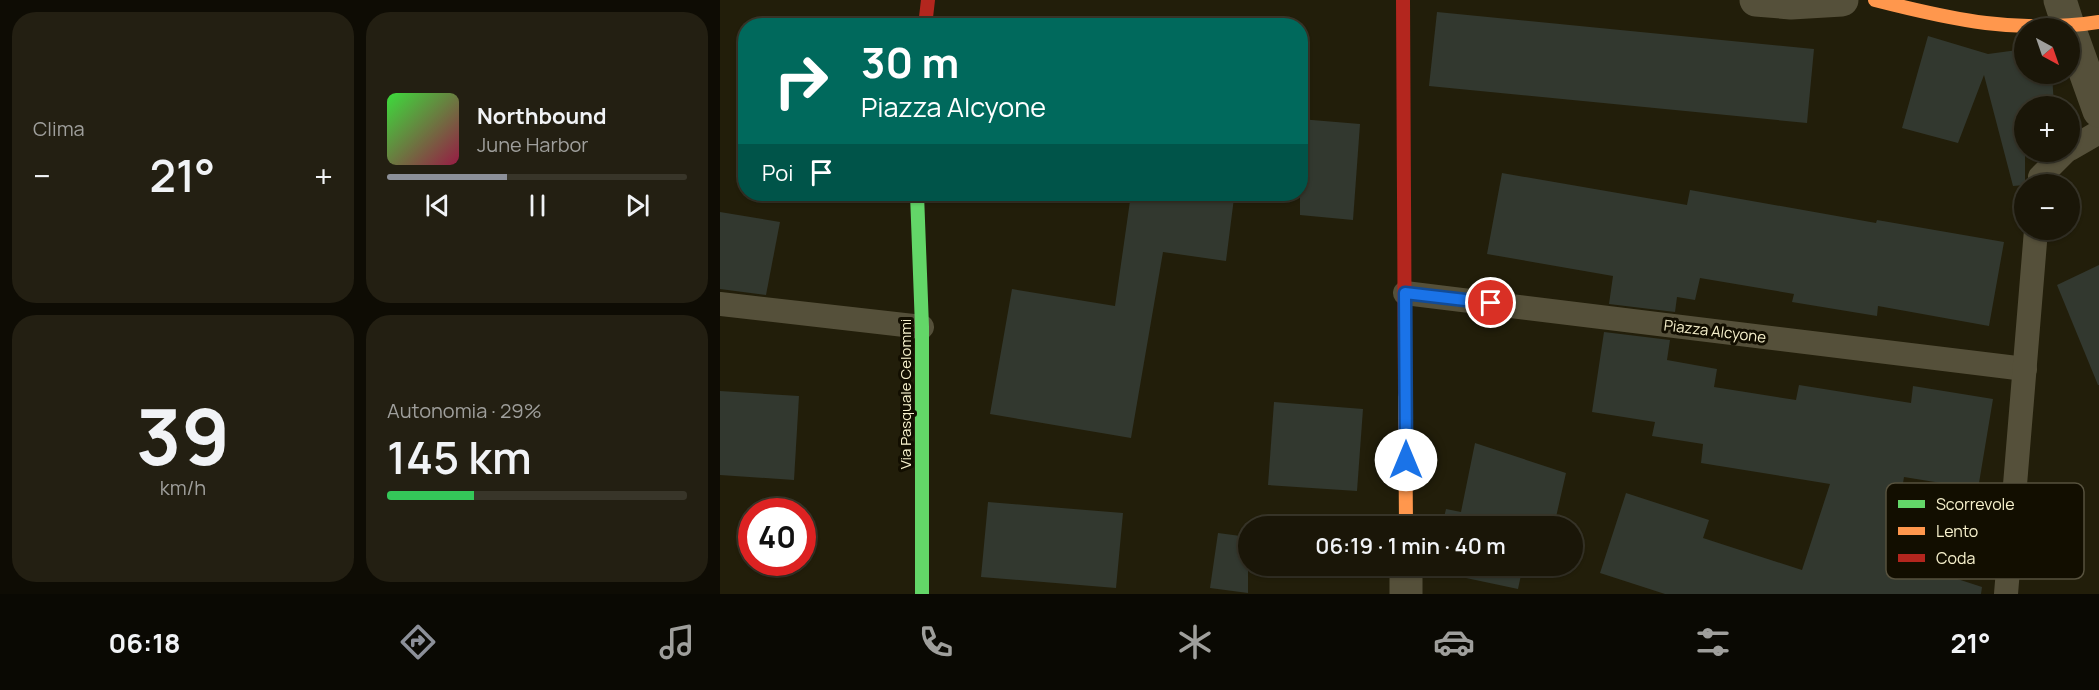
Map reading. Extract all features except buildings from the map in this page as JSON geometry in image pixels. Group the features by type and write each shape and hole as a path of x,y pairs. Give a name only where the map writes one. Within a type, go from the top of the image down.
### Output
{"street":[{"path":"927,18 928,0"},
{"path":"1403,0 1406,516"},
{"path":"1756,0 1791,3 1842,0"},
{"path":"1875,0 1953,20 2014,28"},
{"path":"2060,0 2066,18"},
{"path":"2080,27 2099,22"},
{"path":"2080,57 2099,111"},
{"name":"Via Pasquale Celommi","path":"917,201 922,327 922,594"},
{"path":"1406,576 1406,594"}],"lane":[{"path":"2080,142 2099,132"},
{"path":"2043,174 2056,162"},
{"path":"2015,483 2035,240"},
{"name":"Piazza Alcyone","path":"1405,293 2025,369"},
{"path":"720,304 922,327"},
{"path":"2006,594 2007,579"}],"traffic: fast":[{"path":"917,201 922,327 922,594"}],"traffic: slow":[{"path":"1875,0 1932,14 2013,26 2099,22"},
{"path":"1405,393 1406,516"}],"traffic: jam":[{"path":"926,18 928,0"},
{"path":"1403,0 1405,393"}],"route":[{"path":"1406,460 1405,293 1491,303"}]}
